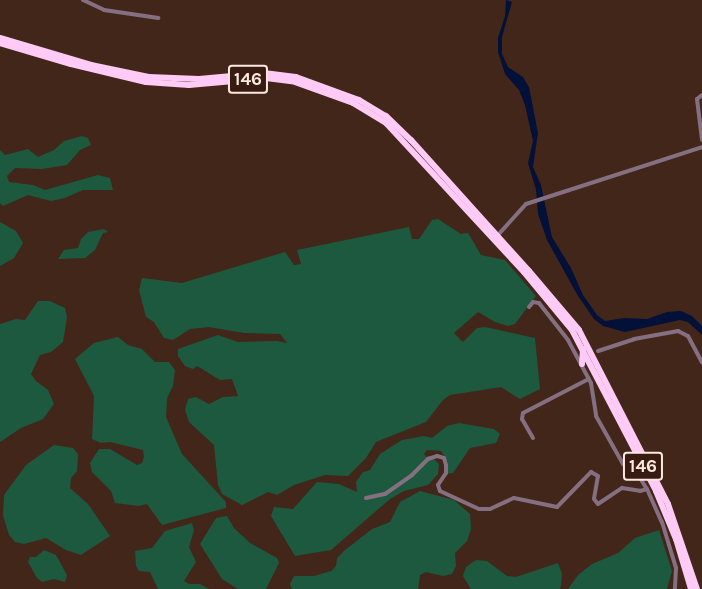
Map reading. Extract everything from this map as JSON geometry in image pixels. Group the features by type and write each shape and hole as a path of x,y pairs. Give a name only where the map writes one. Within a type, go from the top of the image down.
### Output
{"highway":[{"name":"146","path":"0,38 91,65 149,77 199,79 272,73 296,77 366,103 391,120 563,308 583,337 665,498 697,589"},
{"name":"146","path":"0,43 71,64 146,82 199,84 266,78 292,81 361,107 386,123 406,142 559,312 583,348 662,504 691,589"},
{"path":"582,364 583,348"}],"street":[{"path":"82,0 104,10 158,18"},
{"path":"702,95 697,99 702,140"},
{"path":"498,236 518,216 523,206 549,198 567,189 702,147"},
{"path":"529,307 534,302 541,304 562,332 590,379 596,416 623,464 640,478 647,489 665,530 677,572 675,589"},
{"path":"598,351 634,339 678,331 688,336 702,362"},
{"path":"533,438 522,419 523,413 590,379"},
{"path":"366,498 385,494 412,475 428,459 437,456 445,459 446,465 446,473 438,485 440,491 479,509 490,509 511,498 557,507 591,472 598,476 594,499 598,504 622,488 640,491 647,489"}],"green space":[{"path":"82,136 88,138 91,145 80,150 67,165 42,169 15,168 7,176 9,182 33,185 45,190 98,175 110,178 113,190 83,190 51,201 28,195 3,206 0,203 0,150 5,155 28,149 38,157 54,150 64,141"},
{"path":"438,219 461,234 468,233 481,255 505,260 536,296 515,324 508,326 495,322 478,312 454,333 463,342 477,328 485,327 535,338 540,389 520,399 501,387 450,395 443,400 426,422 376,442 366,458 348,476 325,475 294,485 277,495 268,492 242,505 222,494 218,485 214,445 189,422 185,410 188,399 196,397 209,404 223,397 238,396 232,379 220,380 197,366 193,369 185,366 178,356 178,349 218,335 238,342 287,343 280,334 244,333 209,327 190,329 173,340 164,338 154,322 146,317 139,290 142,278 182,283 285,252 294,265 301,264 297,250 409,227 412,239 419,239 432,220"},
{"path":"0,222 16,231 23,243 14,258 0,266"},
{"path":"104,229 108,232 103,233 95,250 85,258 58,259 64,250 78,248 81,239 88,232"},
{"path":"38,301 50,301 65,308 67,317 63,342 51,352 40,355 31,374 48,390 54,404 43,419 21,428 0,442 0,324 16,319 25,320"},
{"path":"118,337 128,345 142,349 155,362 169,362 175,370 173,386 167,398 166,417 182,454 226,502 226,508 162,525 147,504 139,506 115,503 111,491 92,472 90,463 99,449 110,449 137,465 142,463 144,457 143,450 110,442 101,443 92,439 94,396 75,359 94,343"},
{"path":"459,423 494,429 500,434 496,443 470,448 453,473 446,474 445,457 441,451 427,450 424,454 428,459 434,459 439,464 438,474 428,485 404,491 390,499 331,550 295,556 271,516 274,507 293,509 317,482 339,484 357,492 356,482 363,472 370,470 380,454 402,440 424,436 432,438 447,426"},
{"path":"54,445 73,448 78,454 77,471 71,478 70,488 88,504 110,536 81,555 66,550 46,538 24,544 15,542 9,535 3,515 4,495 26,465"},
{"path":"420,491 454,500 470,514 471,529 467,541 455,553 456,566 452,574 443,576 426,572 420,575 418,589 292,589 290,584 294,576 314,576 331,571 336,566 337,558 345,550 372,529 390,522 400,502"},
{"path":"227,516 234,528 250,543 277,558 279,563 266,589 238,589 222,579 200,544 216,518"},
{"path":"192,523 194,530 189,547 196,562 184,581 189,584 200,584 209,589 158,589 150,572 139,571 136,566 135,551 152,548 165,531"},
{"path":"659,530 672,571 667,589 568,589 578,575 592,564 618,553 635,538"},
{"path":"44,550 56,555 67,575 65,582 54,579 42,582 37,578 28,562 30,557 36,557"},
{"path":"476,560 487,561 507,576 516,577 558,563 562,574 560,589 471,589 463,576 466,567"}],"water":[{"path":"506,0 512,2 502,37 502,54 508,67 523,77 529,87 538,133 533,167 541,185 552,237 571,268 583,295 597,315 605,321 624,318 647,319 667,312 681,311 692,316 702,326 702,335 688,322 680,320 625,332 603,326 594,319 578,296 547,240 538,214 536,190 528,163 533,141 525,105 519,90 505,74 498,52 498,38 505,16"}]}
